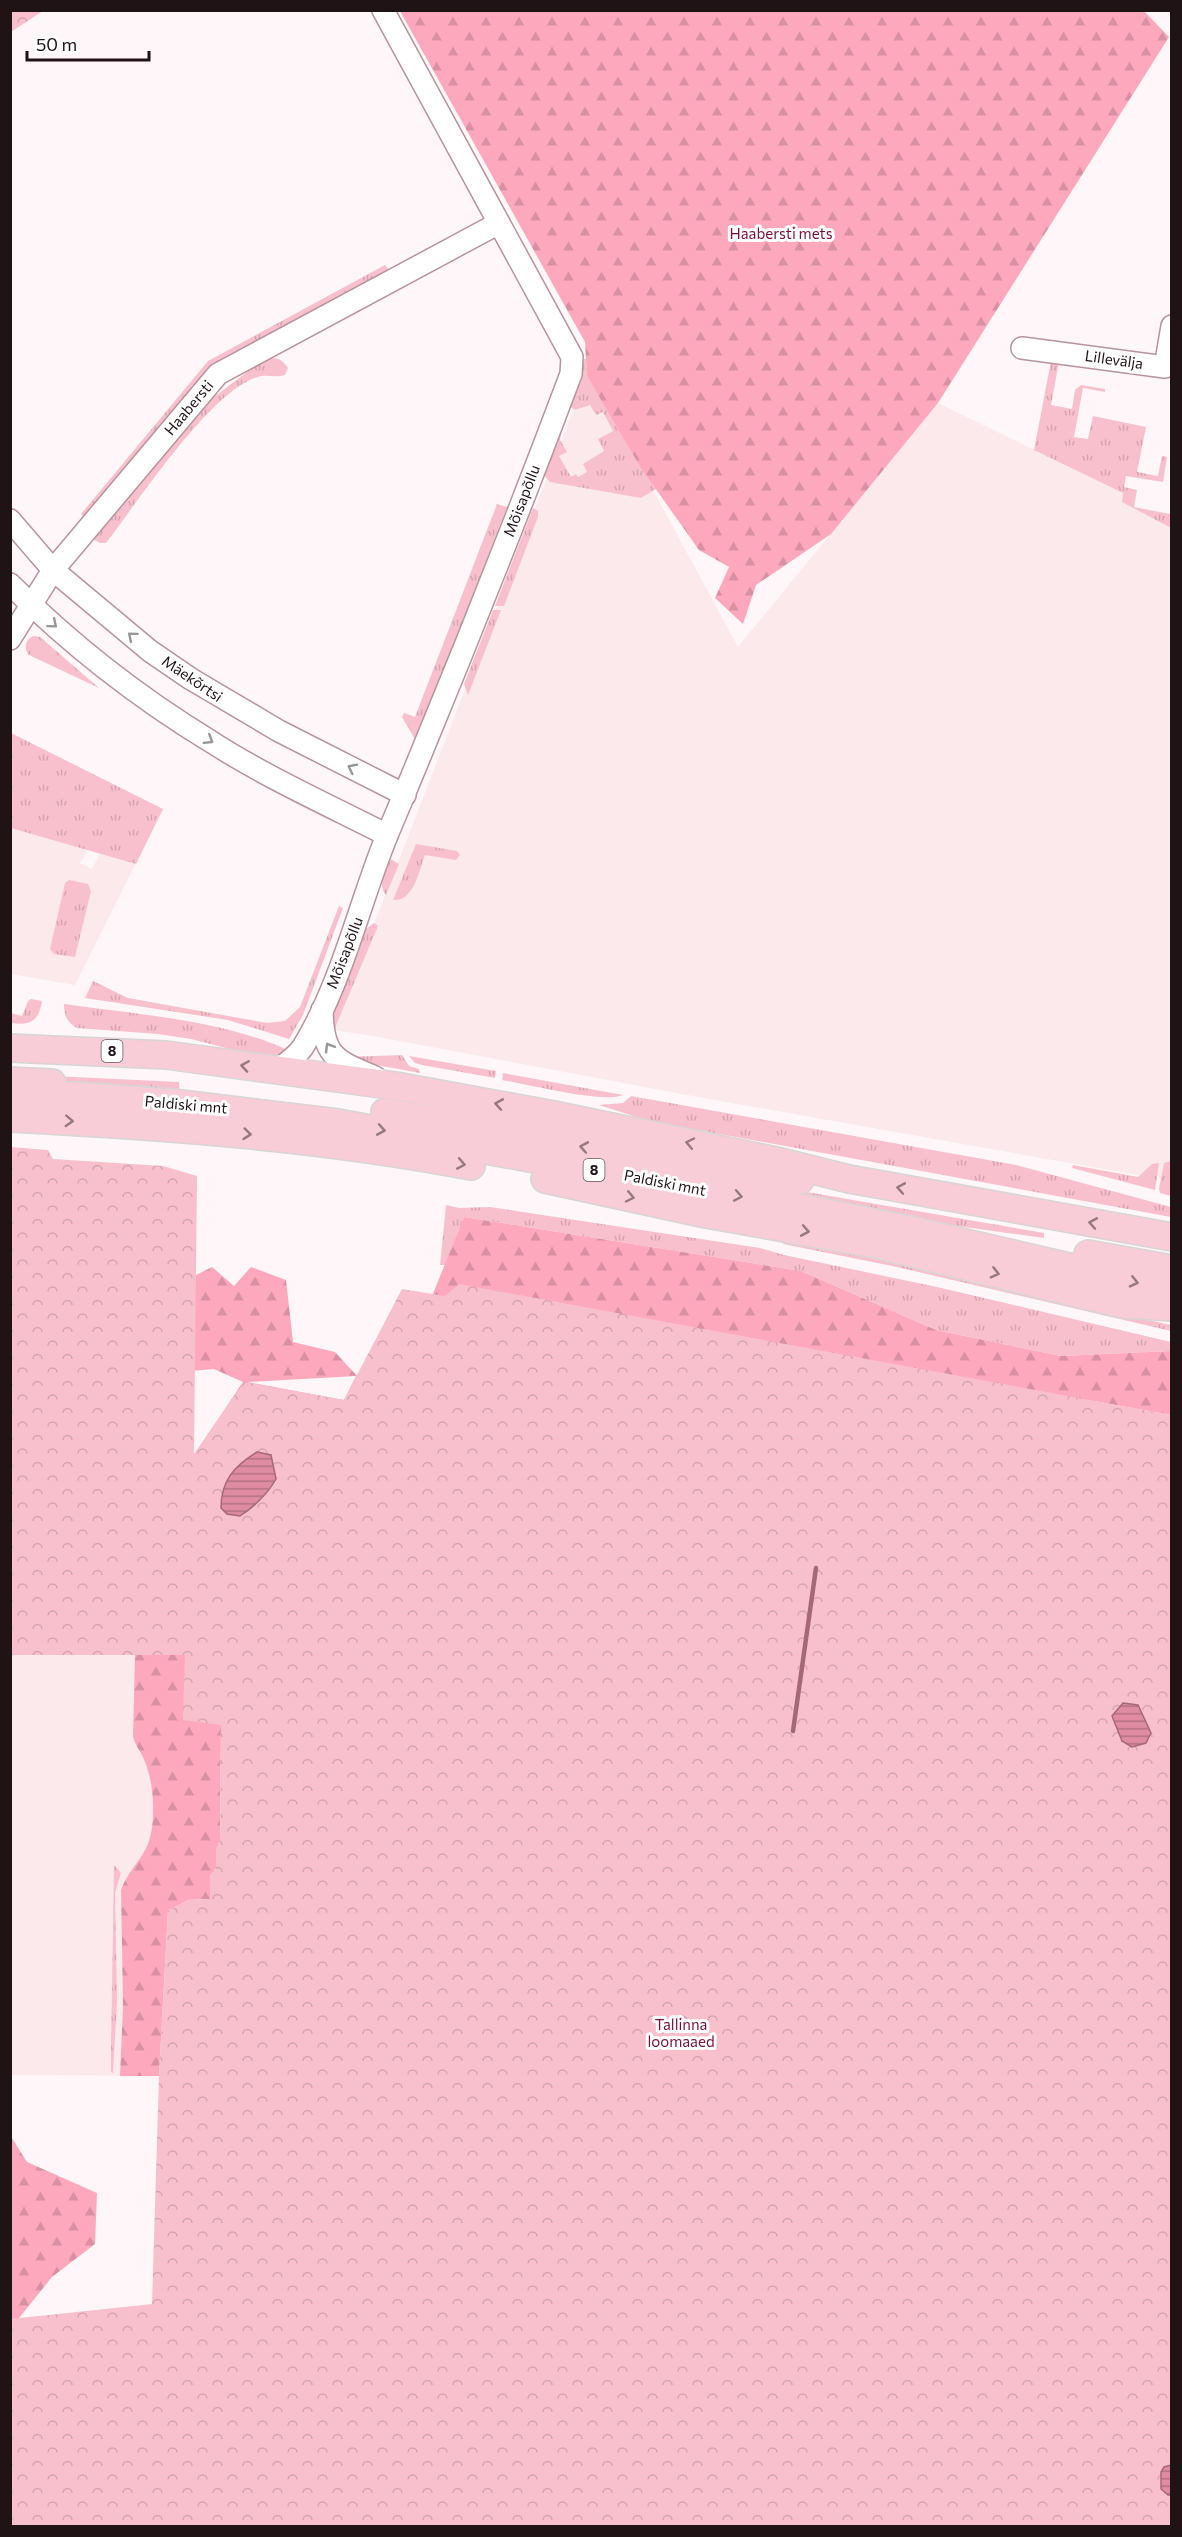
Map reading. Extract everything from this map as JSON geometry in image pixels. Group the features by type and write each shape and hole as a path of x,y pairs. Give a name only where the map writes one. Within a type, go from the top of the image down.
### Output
{"main road":[{"path":"10,1034 158,1044 214,1061"},
{"name":"Paldiski mnt","path":"10,1048 124,1052 214,1061 396,1086 554,1114 781,1162 849,1179 1172,1237"},
{"path":"10,1062 43,1059 156,1065 214,1061"},
{"name":"Paldiski mnt","path":"10,1081 185,1089 343,1106 778,1180 849,1179"},
{"name":"Paldiski mnt","path":"10,1102 35,1097 76,1096 173,1103 338,1123 797,1207 914,1231 1172,1291"},
{"name":"Paldiski mnt","path":"10,1118 189,1128 346,1145 447,1161 577,1185 706,1214 875,1244 1122,1304 1172,1307"},
{"path":"914,1231 1050,1248 1172,1269"}],"street":[{"name":"Mõisapõllu","path":"276,1071 293,1059 302,1048 322,1010 365,902 387,836 571,374 572,357 383,10"},
{"name":"Haabersti","path":"10,639 53,570 218,374 499,223"},
{"name":"Lillevälja","path":"1022,348 1164,367 1172,326"},
{"name":"Mäekõrtsi","path":"10,520 53,570 150,651 191,679 279,731 405,795"},
{"path":"10,584 131,690 212,742 387,836"},
{"name":"Mõisapõllu","path":"322,1010 322,1034 328,1049 336,1058 346,1065 396,1086"}],"shaded area":[{"path":"595,389 641,468 738,647 938,403 1123,493 1123,502 1171,527 1171,1181 333,1030 575,406"},
{"path":"10,825 88,849 80,863 92,869 101,852 136,863 75,985 11,974"},
{"path":"257,1452 271,1455 276,1479 265,1495 240,1516 227,1514 221,1508 226,1482 242,1463"},
{"path":"11,1654 185,1655 159,2076 11,2075"},
{"path":"1123,1703 1138,1705 1151,1733 1146,1743 1132,1747 1122,1741 1112,1716"},
{"path":"1171,2465 1171,2495 1168,2495 1161,2489 1161,2472 1164,2467"}],"green space":[{"path":"11,10 43,10 43,11 11,32"},
{"name":"Haabersti mets","path":"1143,10 1169,37 938,403 831,534 756,585 743,624 715,598 729,567 699,550 641,468 587,376 585,342 400,11"},
{"path":"385,265 388,269 384,274 214,365 202,376 85,517 81,514 208,361"},
{"path":"267,357 284,363 288,368 285,375 258,377 239,386 198,424 176,449 106,543 100,543 91,538 210,400"},
{"path":"584,359 586,359 587,376 656,489 641,498 550,482 542,473 562,427 560,440 567,452 559,456 571,477 576,474 578,477 587,472 583,464 604,451 598,439 613,431 603,412 596,415 590,405 575,410 567,404"},
{"path":"1051,361 1059,362 1051,405 1072,409 1075,390 1081,385 1105,389 1105,392 1083,388 1074,437 1088,439 1093,416 1146,427 1137,472 1158,476 1162,456 1167,457 1163,482 1126,476 1124,487 1137,490 1134,507 1170,514 1171,505 1171,528 1122,502 1123,493 1034,450"},
{"path":"497,504 507,507 416,741 402,717 404,713 415,717"},
{"path":"533,508 538,511 538,517 504,606 495,606"},
{"path":"493,610 501,610 468,695 464,684"},
{"path":"34,636 40,637 99,688 29,655 26,644"},
{"path":"11,733 163,809 136,864 11,828"},
{"path":"416,844 457,851 460,855 456,860 425,855 411,891 400,899 393,900"},
{"path":"391,859 399,864 386,895 382,882"},
{"path":"69,880 88,884 91,891 75,957 54,954 50,949 65,883"},
{"path":"339,906 343,908 303,1015 289,1039 228,1020 85,998 93,981 128,998 267,1023 285,1021 300,1007"},
{"path":"374,923 378,926 332,1035 333,1006 363,931"},
{"path":"31,999 42,1001 36,1018 23,1024 11,1023 11,1013 22,1016"},
{"path":"64,1004 208,1025 264,1040 290,1051 282,1056 265,1058 191,1039 158,1034 77,1028 67,1018"},
{"path":"402,1055 409,1066 419,1069 420,1073 355,1061 347,1057"},
{"path":"409,1056 496,1071 495,1078 422,1065 415,1063"},
{"path":"503,1073 623,1095 599,1097 564,1092 502,1080"},
{"path":"11,1074 179,1082 180,1101"},
{"path":"631,1096 1016,1165 1171,1207 1171,1217 649,1121 599,1105 623,1103"},
{"name":"Tallinna loomaaed","path":"10,1147 48,1150 53,1159 163,1166 197,1176 194,1454 244,1382 344,1400 402,1289 445,1296 459,1284 1171,1415 1171,2526 11,2526 11,2319 152,2304 159,2076 168,1911 188,1900 210,1899 210,1876 216,1868 216,1849 220,1842 221,1725 183,1720 185,1655 11,1655"},
{"path":"1172,1161 1171,1196 1160,1193 1159,1189 1164,1163"},
{"path":"1159,1163 1155,1190 1072,1168 1073,1165 1138,1177 1152,1164"},
{"path":"714,1176 1044,1233 1044,1238 886,1216"},
{"path":"446,1205 459,1208 490,1207 760,1248 1171,1342 1171,1351 1061,1356 936,1330 801,1271 464,1217 445,1265 440,1265"},
{"path":"464,1217 801,1271 936,1330 1061,1356 1171,1351 1171,1415 1088,1400 221,1725 220,1842 216,1849 216,1868 210,1876 210,1899 188,1900 168,1911 159,2076 120,2076 123,2006 121,1890 146,1848 153,1822 153,1801 148,1771 133,1737 135,1654 148,1654 10,1428 194,1455 243,1382 214,1369 178,1372 178,1284 212,1267 234,1286 251,1267 286,1280 293,1342 335,1352 357,1376 369,1353 409,1353","holes":["356,1376 344,1400 247,1382"]},
{"path":"785,1239 1171,1325 1171,1331 897,1267 783,1244"},
{"path":"114,1865 121,1873 115,1893 117,2001 113,2073 111,2072 111,2047"},
{"path":"10,2135 27,2162 97,2193 95,2244 52,2277 11,2328"}],"waterway":[{"path":"793,1731 816,1568"}]}
